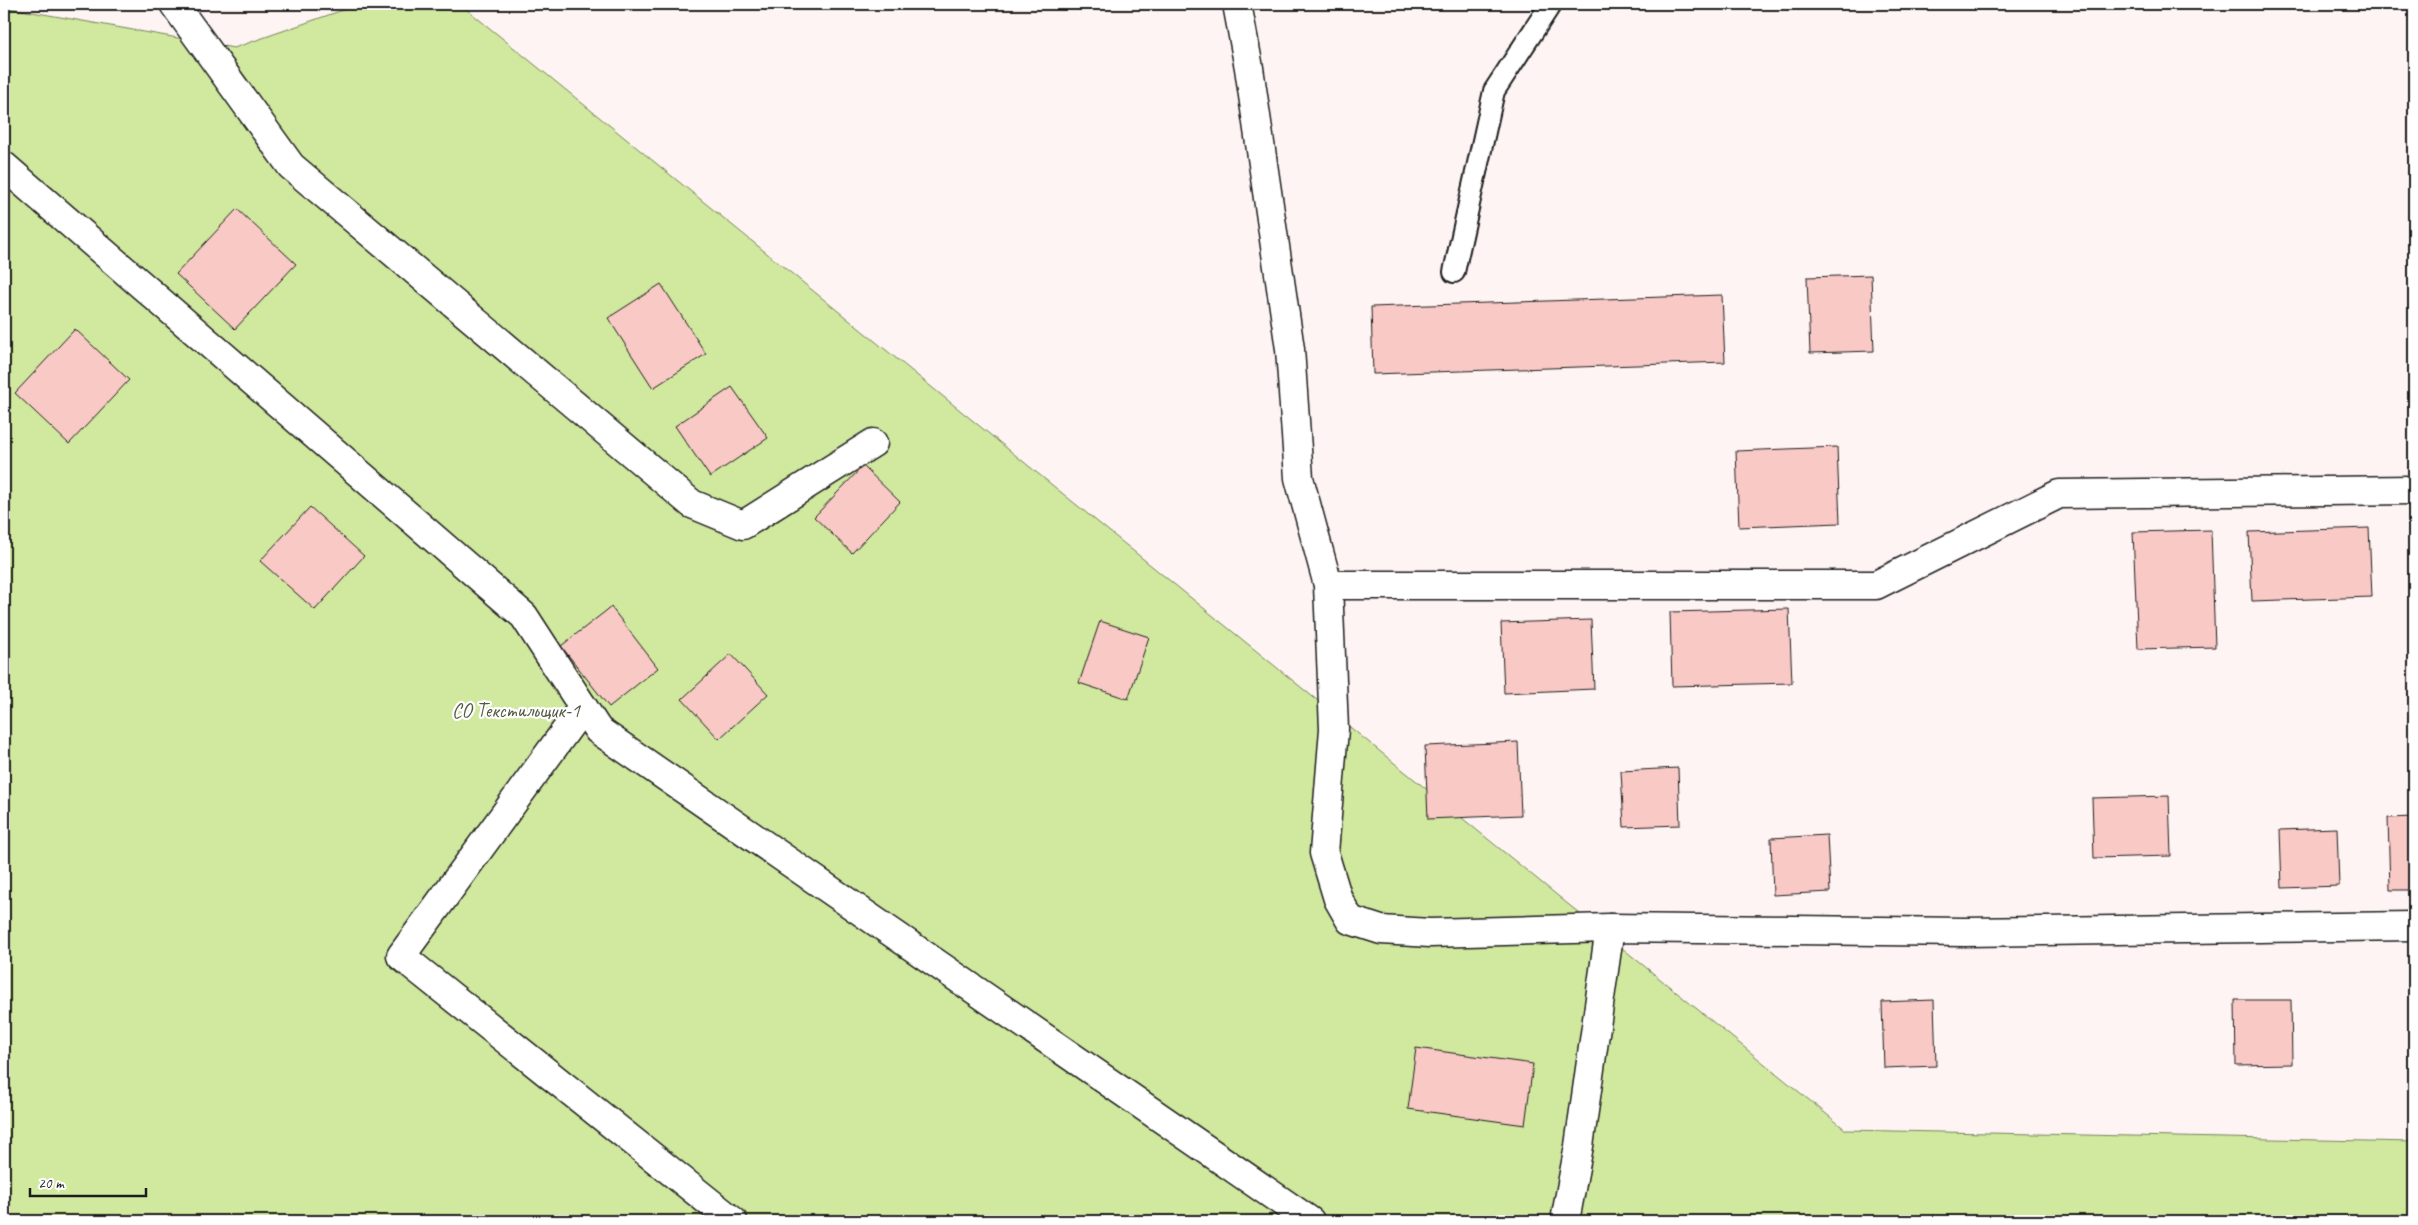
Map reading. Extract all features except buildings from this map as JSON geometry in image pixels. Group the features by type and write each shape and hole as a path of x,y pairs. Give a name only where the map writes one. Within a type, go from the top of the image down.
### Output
{"street":[{"path":"174,4 291,166 692,504 743,525 873,443"},
{"path":"1237,4 1249,68 1290,349 1299,478 1328,585 1334,729 1324,853 1338,899 1350,920 1381,930 1430,933 1610,928 1965,932 2414,926"},
{"path":"4,166 524,616 598,730 1310,1221"},
{"path":"1328,585 1876,585 2059,494 2414,490"},
{"path":"582,707 401,956 733,1221"},
{"path":"1565,1221 1579,1146 1610,928"}],"lane":[{"path":"1454,272 1494,91 1551,4"}],"green space":[{"name":"СО Текстильщик-1","path":"360,4 460,4 1846,1130 2414,1142 2414,1221 4,1221 4,7 234,48"}]}
